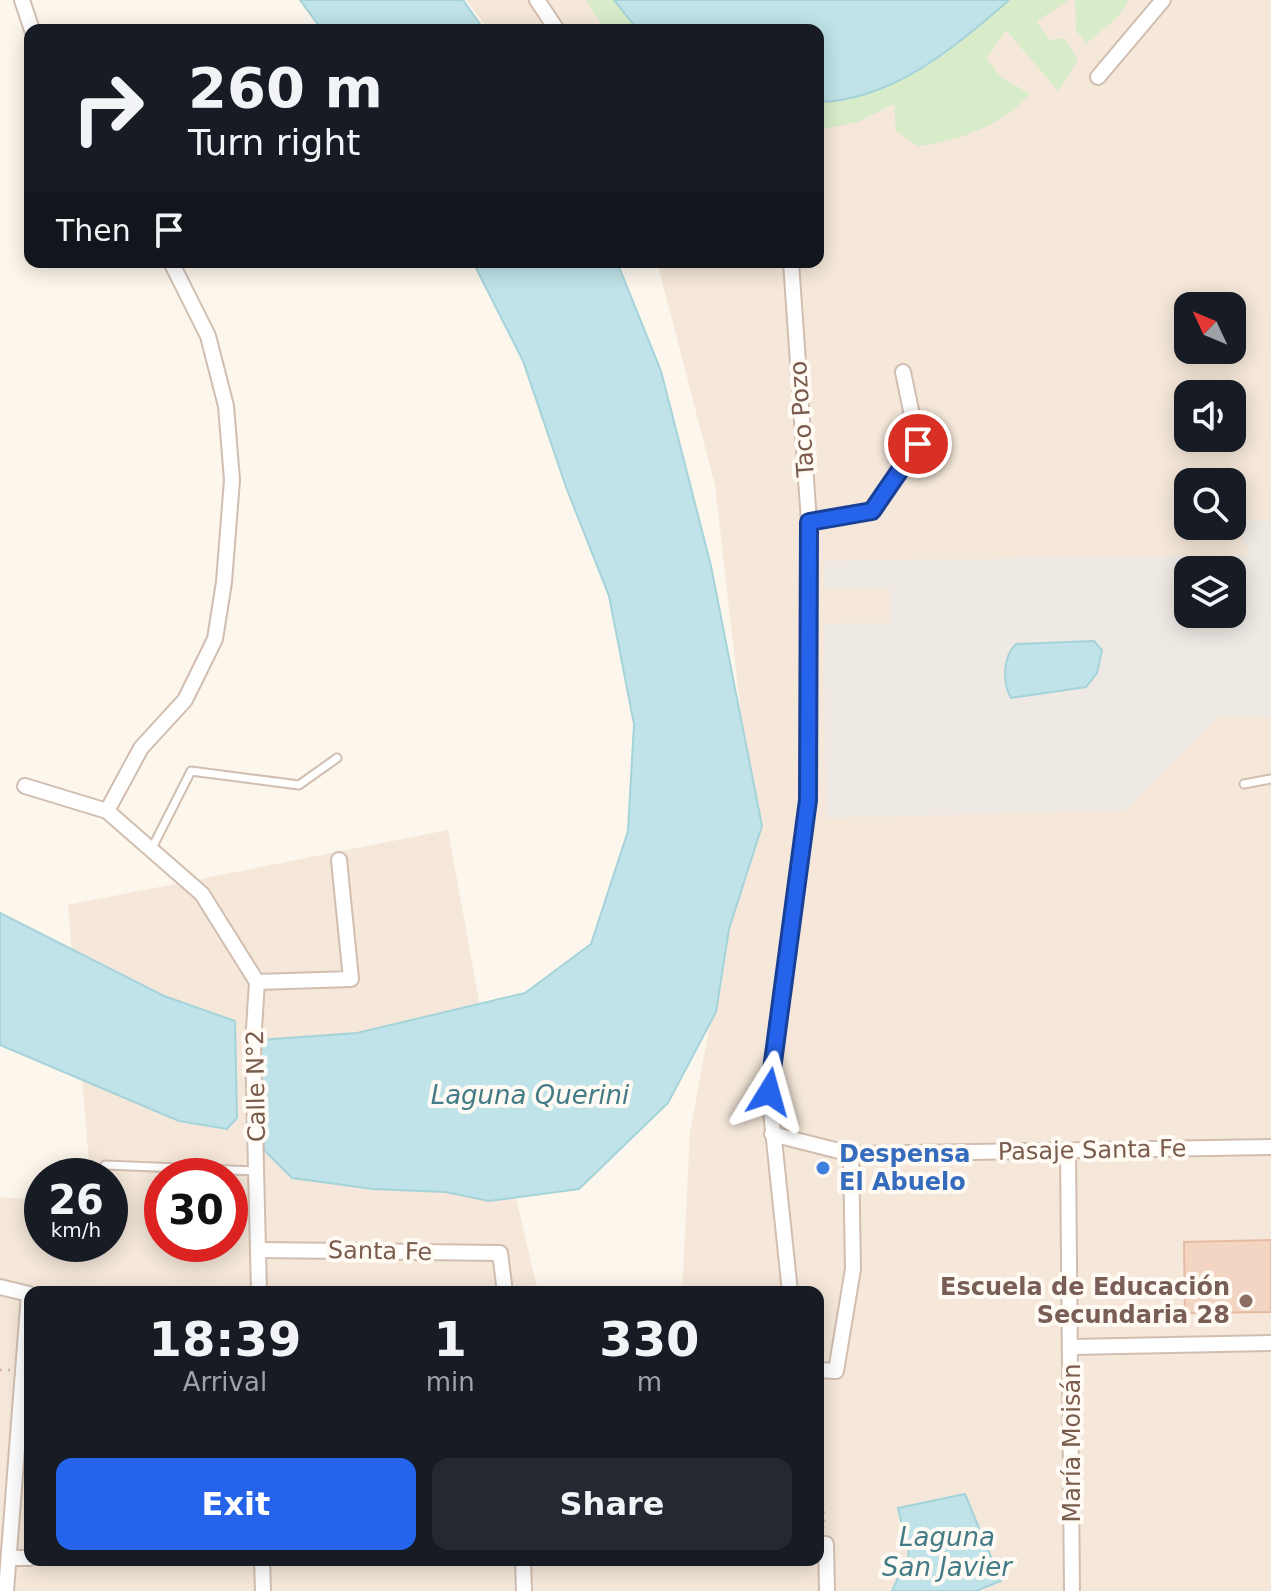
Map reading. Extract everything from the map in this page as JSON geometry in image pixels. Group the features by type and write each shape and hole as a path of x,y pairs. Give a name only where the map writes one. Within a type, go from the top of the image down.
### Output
{"street":[{"path":"22,0 30,24"},
{"path":"537,0 553,24"},
{"path":"1098,77 1163,0"},
{"path":"107,811 141,748 185,700 215,639 224,582 232,480 226,406 208,336 174,268"},
{"name":"Taco Pozo","path":"789,1286 769,1092 808,800 809,522 791,268"},
{"path":"809,522 872,511 918,444 903,372"},
{"path":"25,786 107,811 202,894 257,982 351,979 339,860"},
{"name":"Calle N°2","path":"257,982 253,1044 259,1171 259,1286"},
{"name":"Pasaje Santa Fe","path":"772,1134 851,1154 1271,1147"},
{"name":"María Moisán","path":"1068,1151 1072,1591"},
{"path":"824,1370 836,1371 853,1269 851,1154"},
{"name":"Santa Fe","path":"260,1250 500,1253 504,1286"},
{"path":"0,1287 24,1293"},
{"path":"1072,1347 1271,1343"},
{"path":"24,1348 24,1391"},
{"path":"6,1591 24,1429"},
{"path":"9,1558 24,1558"},
{"path":"824,1563 827,1591"},
{"path":"262,1566 263,1591"},
{"path":"523,1566 524,1591"}],"lane":[{"path":"151,850 191,771 299,785 337,758"},
{"path":"1244,784 1271,779"},
{"path":"128,1166 259,1171"}],"shaded area":[{"path":"466,0 1271,0 1271,1591 0,1591 0,1197 24,1199 24,1262 128,1262 128,1158 89,1158 68,905 448,830 510,1172 537,1286 24,1286 24,1566 824,1566 824,1286 682,1286 690,1132 751,802 715,485 659,268 824,268 824,24 484,24"},
{"path":"1246,520 1271,520 1271,717 1217,717 1126,810 826,818 824,624 890,623 890,588 824,588 824,561 1174,556 1174,628 1246,628 1246,556 1179,556 1250,555 1243,540 1246,540"}],"green space":[{"path":"586,0 614,0 633,24 601,24"},
{"path":"1009,0 1069,0 1037,21 1049,40 1065,38 1078,60 1058,91 1006,30 987,59 1001,77 1030,94 994,123 964,136 918,146 896,131 894,104 858,122 824,129 824,99 973,32"},
{"path":"1075,0 1128,0 1116,19 1086,44 1076,30"}],"water":[{"path":"300,0 463,0 480,24 318,24"},
{"path":"614,0 1009,0 922,68 872,92 824,101 824,24 633,24"},
{"name":"Laguna Querini","path":"476,268 619,268 661,371 711,566 762,826 729,929 716,1012 668,1103 579,1189 489,1201 446,1192 373,1189 292,1178 264,1150 260,1040 357,1033 525,993 591,944 628,831 634,724 609,596 566,487 523,361"},
{"path":"1094,641 1102,650 1097,673 1086,687 1011,698 1005,670 1008,655 1016,644"},
{"path":"0,913 164,996 235,1021 237,1118 227,1129 179,1121 0,1045"},
{"name":"Laguna San Javier","path":"965,1494 1001,1581 976,1591 892,1591 909,1554 898,1508"}],"building":[{"path":"1271,1240 1271,1312 1185,1313 1184,1242"}],"place":[{"name":"Despensa El Abuelo","path":"823,1168"},
{"name":"Escuela de Educación Secundaria 28","path":"1246,1301"}],"route":[{"path":"769,1092 808,800 809,522 872,511 918,444"}]}
